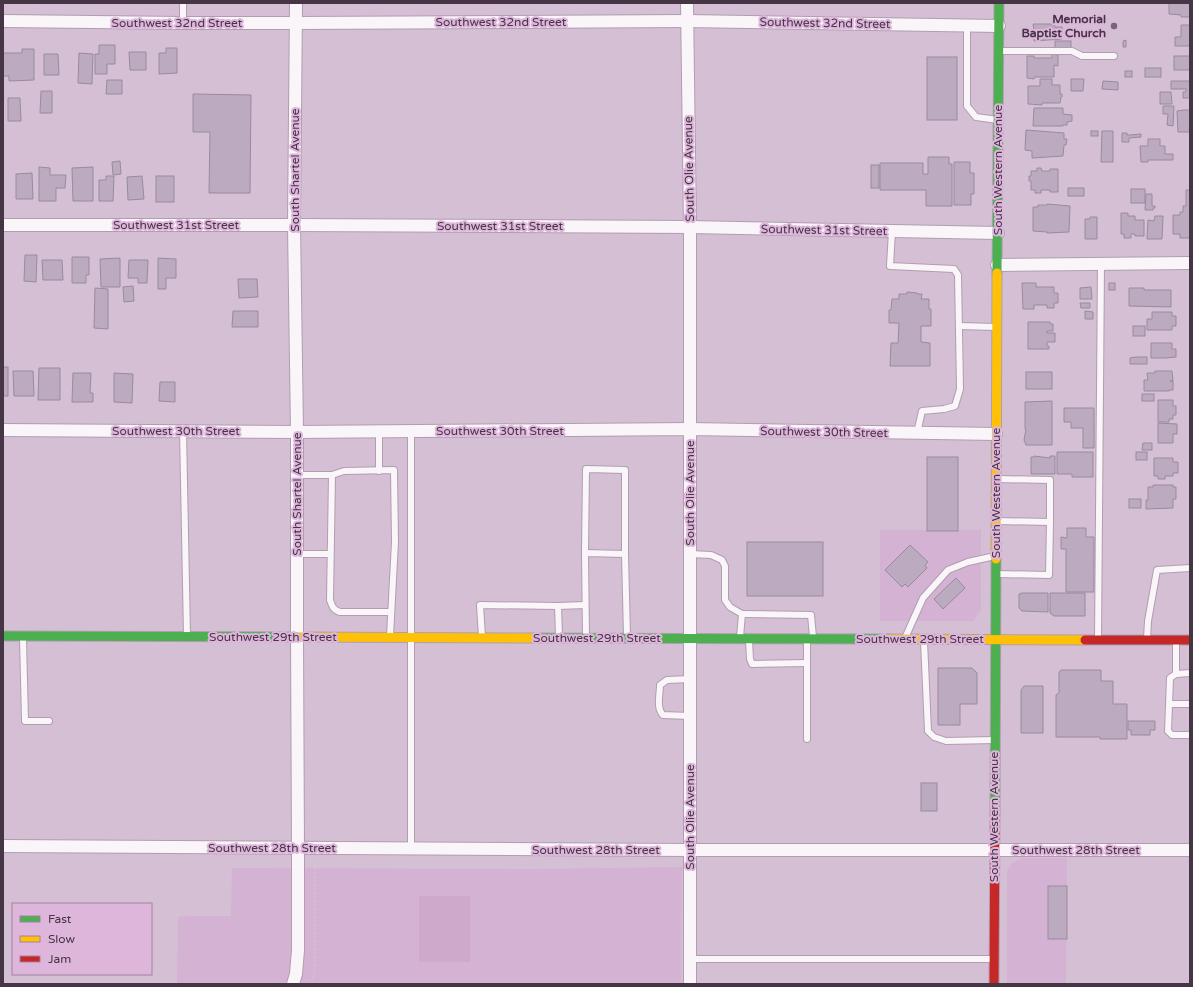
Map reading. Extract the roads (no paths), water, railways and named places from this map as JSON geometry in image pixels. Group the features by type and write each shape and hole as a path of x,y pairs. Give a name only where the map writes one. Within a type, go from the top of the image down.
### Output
{"main road":[{"name":"South Western Avenue","path":"994,984 995,574 1000,3"},
{"name":"Southwest 29th Street","path":"3,636 1190,640"}],"street":[{"name":"South Shartel Avenue","path":"293,984 296,974 298,950 297,432 294,225 296,3"},
{"name":"South Olie Avenue","path":"687,3 690,227 690,984"},
{"name":"Southwest 32nd Street","path":"3,21 183,23 687,21 999,26"},
{"name":"Southwest 31st Street","path":"3,225 690,227 998,233"},
{"path":"997,265 1190,263"},
{"name":"Southwest 30th Street","path":"3,430 297,432 690,429 996,434"},
{"name":"Southwest 28th Street","path":"3,846 690,850 1190,850"}],"lane":[{"path":"183,3 183,23"},
{"path":"967,26 967,106 976,117 998,120"},
{"path":"999,51 1072,51 1082,56 1114,56"},
{"path":"892,231 890,266 954,269 958,275 960,389 955,406 944,409 922,411 917,433"},
{"path":"1098,640 1101,263"},
{"path":"960,326 997,327"},
{"path":"183,431 187,636"},
{"path":"379,431 379,470"},
{"path":"411,849 412,431"},
{"path":"297,475 332,475 344,471 394,470 395,542 390,637"},
{"path":"586,638 586,470 625,470 627,638"},
{"path":"332,475 330,600 333,608 340,612 391,612"},
{"path":"995,574 1049,575 1050,522 1050,480 996,479"},
{"path":"996,521 1050,522"},
{"path":"585,553 625,554"},
{"path":"297,554 330,554"},
{"path":"690,554 711,555 722,560 725,566 725,600 730,607 742,614 811,614 807,663 807,739"},
{"path":"905,640 923,598 948,570 968,562 996,556"},
{"path":"1147,640 1148,621 1157,570 1190,568"},
{"path":"482,637 480,605 585,605"},
{"path":"558,606 559,638"},
{"path":"740,638 742,614"},
{"path":"23,636 25,721 49,721"},
{"path":"749,638 750,659 752,664 807,663"},
{"path":"924,640 928,731 934,737 946,741 995,740"},
{"path":"1176,640 1176,674"},
{"path":"1190,673 1176,674 1170,678 1168,731 1172,735 1190,735"},
{"path":"690,679 667,680 660,685 659,707 663,715 690,716"},
{"path":"1170,704 1190,704"},
{"path":"690,959 994,959"}],"place":[{"name":"Memorial Baptist Church","path":"1114,26"}]}
